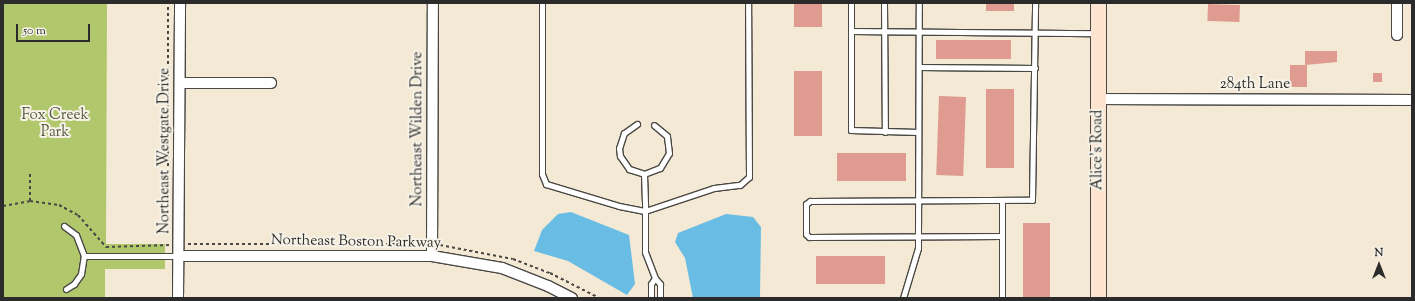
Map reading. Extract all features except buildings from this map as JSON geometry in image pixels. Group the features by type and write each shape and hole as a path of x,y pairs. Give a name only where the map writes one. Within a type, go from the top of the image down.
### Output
{"main road":[{"name":"Alice's Road","path":"1098,3 1098,298"}],"street":[{"name":"Northeast Westgate Drive","path":"178,298 180,256 180,3"},
{"name":"Northeast Wilden Drive","path":"432,256 433,3"},
{"path":"1397,3 1398,35"},
{"path":"180,82 271,82"},
{"name":"284th Lane","path":"1098,99 1412,100"},
{"name":"Northeast Boston Parkway","path":"180,256 432,256 502,268 548,286 572,298"}],"lane":[{"path":"542,3 542,174 546,184 619,206 645,211 714,188 740,185 749,177 748,3"},
{"path":"852,3 851,130 918,132"},
{"path":"884,3 885,132"},
{"path":"903,298 918,248 919,3"},
{"path":"1002,236 809,237 806,234 806,204 810,201 1029,201 1033,197 1035,3"},
{"path":"851,30 1098,33"},
{"path":"919,67 1035,68"},
{"path":"637,124 624,133 619,148 623,163 636,172 644,174 660,168 669,153 667,136 654,125"},
{"path":"644,174 645,252 654,278 660,284 660,298"},
{"path":"1002,201 1002,298"},
{"path":"64,226 76,235 84,256 81,274 74,284 66,289"},
{"path":"84,256 180,256"},
{"path":"651,298 651,284 654,278"}],"path":[{"path":"3,206 30,201 59,205 70,210 106,247 168,245 168,3"},
{"path":"30,174 30,201"}],"green space":[{"name":"Fox Creek Park","path":"3,3 107,3 106,244 165,244 165,269 105,269 105,298 3,298"}],"water":[{"path":"571,212 629,235 635,284 627,295 568,261 534,251 542,230 558,214"},
{"path":"726,214 753,217 761,227 760,298 693,298 685,258 675,242 678,233"}]}
